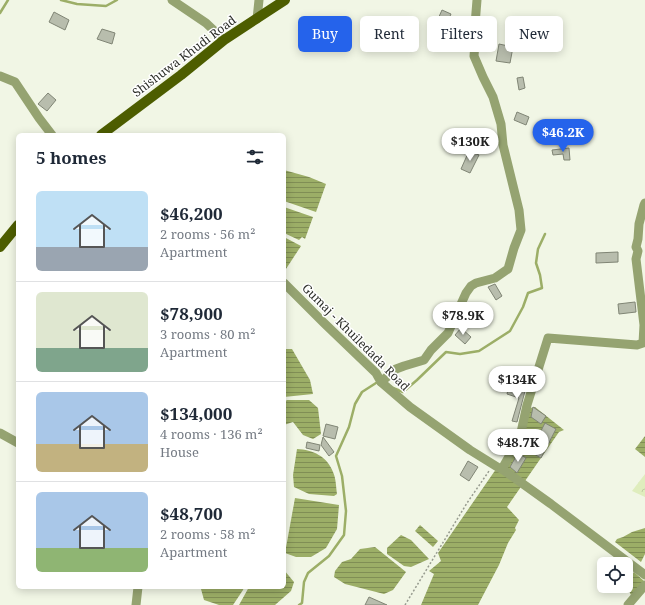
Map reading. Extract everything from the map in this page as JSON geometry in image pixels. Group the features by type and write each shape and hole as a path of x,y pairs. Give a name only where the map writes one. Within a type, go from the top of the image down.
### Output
{"main road":[{"name":"Shishuwa Khudi Road","path":"104,133 181,75 224,40 285,0"},
{"path":"0,247 16,227"}],"street":[{"path":"172,0 206,23 224,40"},
{"path":"257,19 258,0"},
{"path":"381,382 396,369 424,360 431,350 448,333 466,293 471,286 476,283 495,278 508,269 521,230 519,210 503,145 501,124 493,97 474,56 476,43 475,25 477,0"},
{"path":"0,76 15,82 50,133"},
{"path":"502,469 520,437 527,405 548,338 637,346 643,343 644,325 636,260 638,251 636,247 639,224 645,204"},
{"name":"Gumaj - Khuiledada Road","path":"286,285 376,373 381,382 410,407 470,450 502,469 552,504 645,575"},
{"path":"0,433 16,442"},
{"path":"628,605 645,585"},
{"path":"136,605 138,589"}],"path":[{"path":"405,605 493,464"}],"green space":[{"path":"645,474 645,497 632,491"}],"shaded area":[{"path":"286,171 309,177 326,184 316,212 286,202"},
{"path":"286,208 313,217 305,239 302,237 299,240 286,234"},
{"path":"286,238 301,246 286,269"},
{"path":"286,349 292,349 310,380 313,394 286,397"},
{"path":"309,400 318,408 321,434 313,439 303,435 293,422 286,424 286,401"},
{"path":"535,407 564,430 559,432 507,507 519,520 515,528 516,530 508,543 499,565 478,605 421,605 434,574 429,571 441,561 438,553 494,472 516,445 526,409"},
{"path":"645,436 645,457 635,449"},
{"path":"297,449 314,452 327,462 334,474 337,494 334,496 309,494 294,487 293,475"},
{"path":"295,498 339,505 337,529 326,548 311,557 296,557 286,553"},
{"path":"420,525 438,541 433,547 415,531"},
{"path":"645,528 645,554 641,562 615,542 617,539 632,532"},
{"path":"401,535 411,540 429,559 411,567 404,566 387,554 387,548"},
{"path":"375,547 406,572 393,590 384,594 345,584 334,577 335,571 342,562 351,559 360,549"},
{"path":"286,572 294,582 291,591 275,605 239,605 248,589 286,589"},
{"path":"634,572 644,581 633,593"},
{"path":"201,589 243,589 233,605 219,605 204,600"}],"building":[{"path":"442,10 451,14 450,16 439,16"},
{"path":"54,12 69,20 65,30 49,22"},
{"path":"102,29 115,33 112,44 97,39"},
{"path":"499,44 505,45 505,52 512,52 510,63 496,61"},
{"path":"523,77 525,88 519,90 517,78"},
{"path":"48,93 56,100 47,111 38,104"},
{"path":"517,112 529,117 526,125 514,120"},
{"path":"569,148 570,160 564,160 563,154 553,155 552,150"},
{"path":"469,151 479,155 470,173 461,169"},
{"path":"618,252 618,262 596,263 596,253"},
{"path":"495,284 502,296 496,300 488,287"},
{"path":"635,302 636,312 619,314 618,304"},
{"path":"461,328 471,337 465,344 455,335"},
{"path":"509,386 525,391 517,422 512,421 519,398 507,394"},
{"path":"533,407 546,416 541,424 531,417"},
{"path":"545,423 556,429 541,458 530,452"},
{"path":"326,424 338,427 335,439 323,436"},
{"path":"323,437 334,452 329,456 321,445"},
{"path":"307,442 320,445 319,451 306,448"},
{"path":"518,453 526,458 517,473 510,467"},
{"path":"468,461 478,467 469,481 460,475"},
{"path":"369,597 387,605 365,605"}],"waterway":[{"path":"0,13 8,0"},
{"path":"61,0 77,4 106,6 117,0"},
{"path":"393,388 403,392 446,352 460,354 479,351 510,331 523,307 528,293 542,288 536,263 538,249 545,234"},
{"path":"299,605 302,603 304,582 308,573 329,556 344,535 346,511 342,476 336,456 349,427 355,404 362,392 376,383"}]}
